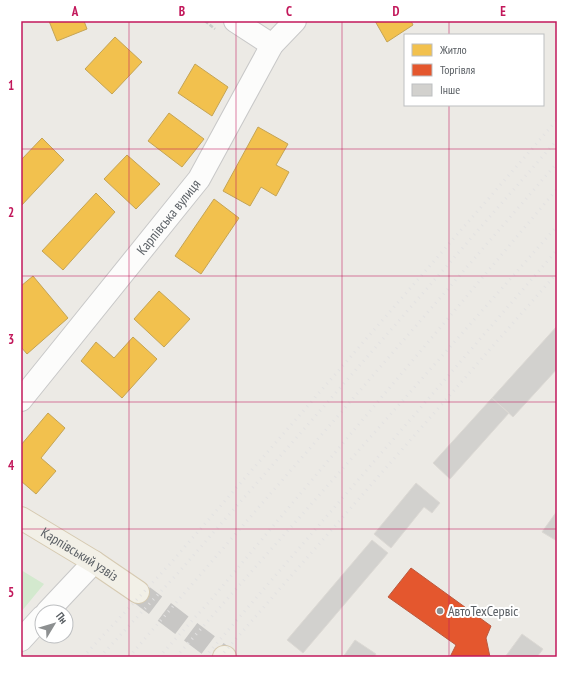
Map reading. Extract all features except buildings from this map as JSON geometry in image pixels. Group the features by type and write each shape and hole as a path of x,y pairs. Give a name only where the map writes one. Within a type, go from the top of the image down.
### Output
{"main road":[{"name":"Карпівський узвіз","path":"21,518 94,562 138,592"}],"street":[{"path":"235,21 272,45"},
{"name":"Карпівська вулиця","path":"21,400 199,179 272,45 295,21"},
{"path":"55,604 94,562"},
{"path":"21,640 34,626"}],"green space":[{"path":"21,570 44,584 21,612"}],"tunnel":[{"path":"138,592 224,657"}],"railway":[{"path":"83,657 169,565 557,120"},
{"path":"100,657 178,573 557,140"},
{"path":"129,657 557,163"},
{"path":"159,657 210,601 557,189"},
{"path":"176,657 557,226"},
{"path":"205,657 557,250"},
{"path":"220,657 557,273"}],"place":[{"name":"АвтоТехСервіс","path":"440,611"}]}
